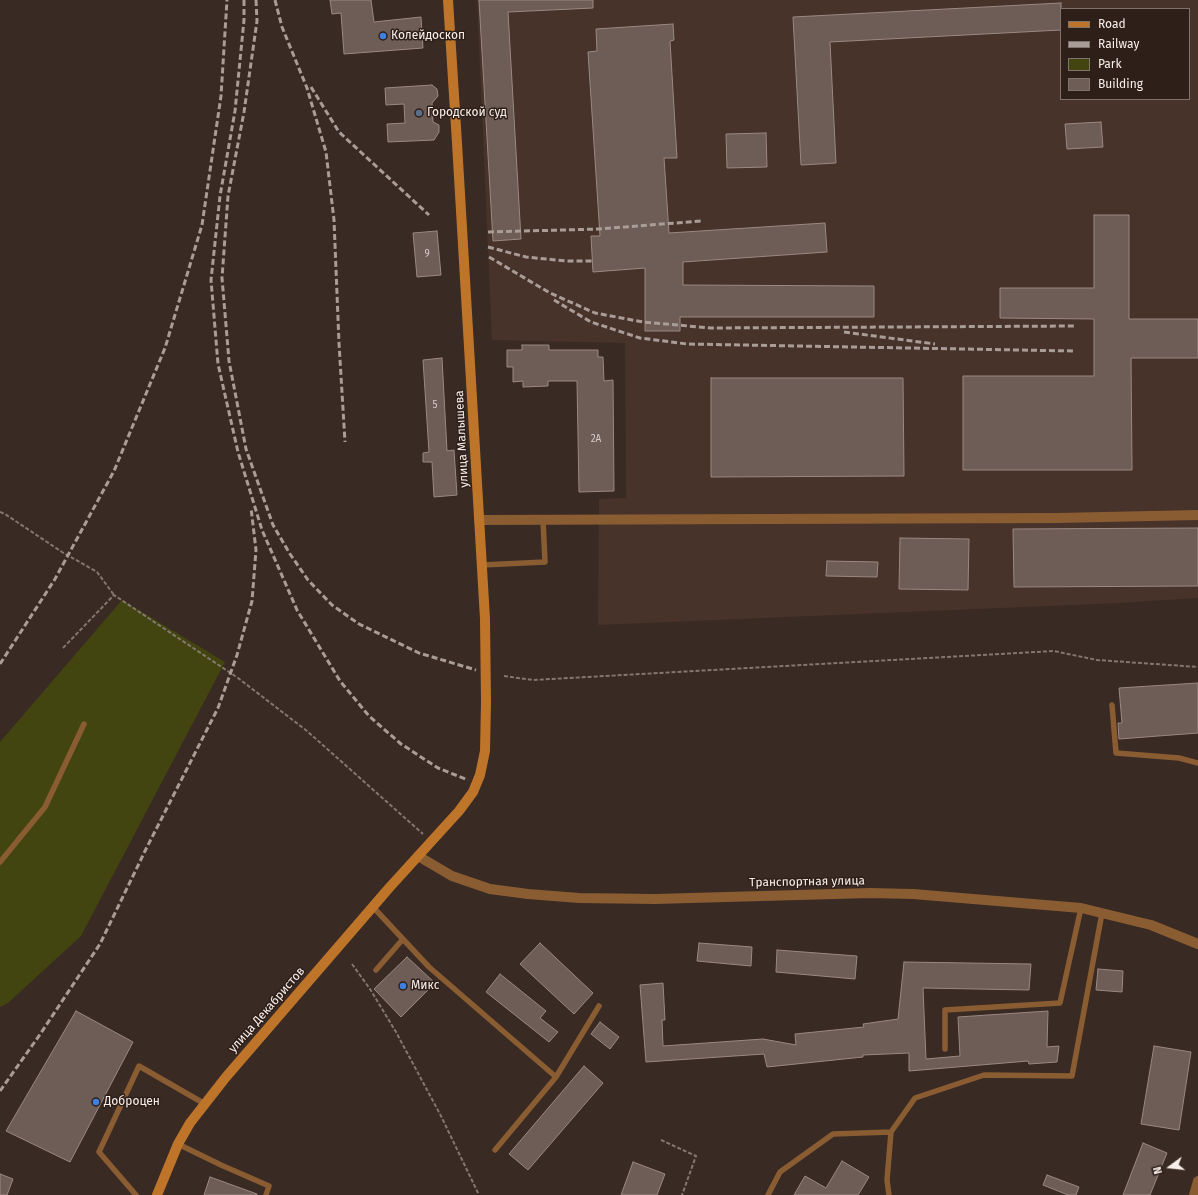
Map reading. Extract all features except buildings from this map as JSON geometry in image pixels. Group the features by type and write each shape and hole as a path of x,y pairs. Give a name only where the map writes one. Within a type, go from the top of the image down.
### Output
{"main road":[{"name":"улица Малышева","path":"418,856 459,811 473,792 480,775 485,751 485,618 448,0"},
{"name":"улица Декабристов","path":"157,1195 178,1144 190,1123 226,1078 418,856"}],"street":[{"path":"479,520 1049,518 1198,515"},
{"name":"Транспортная улица","path":"418,856 452,876 490,889 579,898 655,899 870,893 913,894 1081,908 1151,925 1198,944"},
{"path":"1194,1195 1198,1181"}],"lane":[{"path":"482,565 544,562 543,520"},
{"path":"1112,705 1116,754 1179,758 1198,763"},
{"path":"0,862 45,807 84,724"},
{"path":"373,907 429,967 556,1077"},
{"path":"945,1049 945,1010 1060,1003 1081,908"},
{"path":"889,1195 887,1180 891,1132 915,1098 984,1076 1072,1076 1102,913"},
{"path":"376,970 403,939"},
{"path":"495,1150 556,1077 599,1006"},
{"path":"136,1195 99,1152 139,1066 205,1104"},
{"path":"768,1195 780,1172 834,1134 891,1132"},
{"path":"178,1144 269,1186 266,1195"}],"path":[{"path":"0,512 62,552 97,572 114,595 238,678 307,731 431,842"},
{"path":"64,648 114,595"},
{"path":"504,676 533,680 1054,651 1097,660 1198,667"},
{"path":"352,964 370,989 396,1032 441,1116 478,1195"},
{"path":"661,1140 696,1156 682,1195"}],"shaded area":[{"path":"477,0 1198,0 1198,598 1118,603 598,625 599,499 626,498 625,343 492,340"}],"green space":[{"path":"122,600 225,662 81,936 8,1003 0,1007 0,742"}],"railway":[{"path":"0,664 55,579 114,471 165,348 202,225 221,96 227,0"},
{"path":"244,0 244,20 235,111 220,196 211,280 218,364 238,452 262,530 297,610 340,681 369,716 401,744 438,768 468,780"},
{"path":"256,0 257,21 244,112 228,196 222,278 229,361 246,449 273,525 290,554 308,580 332,605 359,624 419,653 476,670"},
{"path":"275,0 282,27 307,88 326,152 334,220 345,442"},
{"path":"311,87 339,132 429,215"},
{"path":"488,232 599,229 701,221"},
{"path":"488,247 526,257 566,261 592,261"},
{"path":"489,257 550,293 595,313 643,322 711,328 1076,326"},
{"path":"554,300 591,322 640,338 687,344 1074,351"},
{"path":"844,332 935,344"},
{"path":"0,1091 41,1033 100,944 146,849 218,708 237,655 252,601 256,550 251,508"}],"place":[{"name":"Колейдоскоп","path":"383,36"},
{"name":"Городской суд","path":"419,113"},
{"name":"Микс","path":"403,986"},
{"name":"Доброцен","path":"96,1102"}]}
